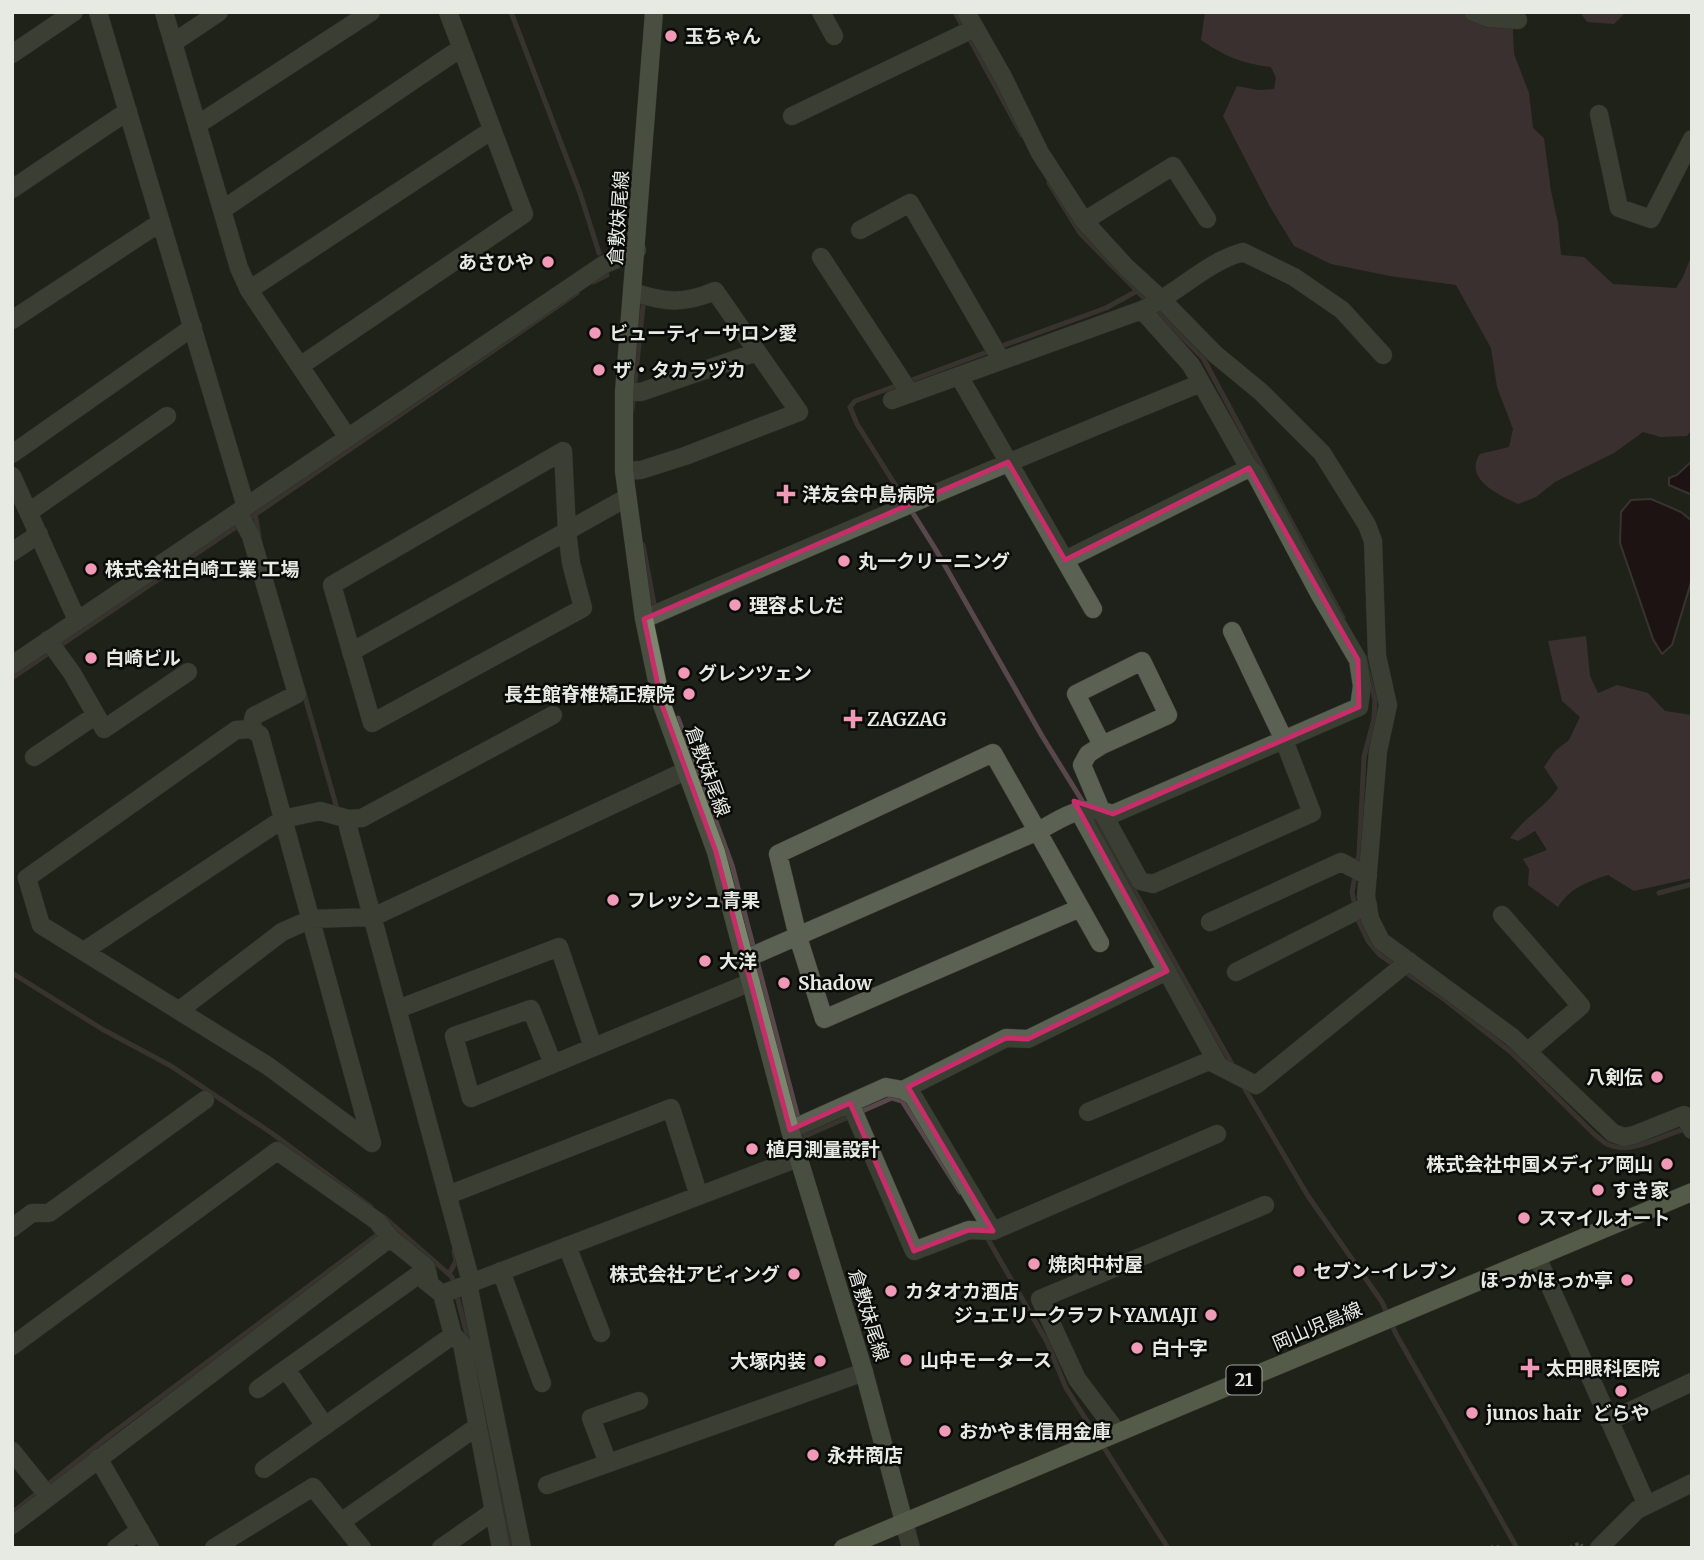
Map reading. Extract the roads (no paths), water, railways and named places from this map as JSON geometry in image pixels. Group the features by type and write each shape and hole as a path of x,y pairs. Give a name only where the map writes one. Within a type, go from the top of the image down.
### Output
{"main road":[{"name":"倉敷妹尾線","path":"654,12 634,292 632,471 626,498 644,619 662,705 752,957 751,982 796,1127 798,1158 864,1371 904,1522"},
{"name":"岡山児島線","path":"843,1548 1692,1192"}],"street":[{"path":"12,54 74,12"},
{"path":"98,12 193,327 242,516 251,536 297,694 254,716 251,729"},
{"path":"164,12 239,268 249,290 348,438"},
{"path":"173,43 219,12"},
{"path":"197,125 371,12"},
{"path":"300,366 524,214 448,12"},
{"path":"821,12 834,36"},
{"path":"1474,12 1489,18 1518,20"},
{"path":"752,957 1088,809 1113,814 1359,707 1362,687 1358,660 1255,473 1249,468 1191,365 1152,305 1126,267 1084,221 1040,153 971,23 792,116"},
{"path":"222,210 461,48"},
{"path":"12,189 128,111"},
{"path":"1599,114 1619,208 1651,219 1692,139"},
{"path":"249,290 492,130"},
{"path":"1084,221 1173,166 1207,219"},
{"path":"860,230 910,203 997,353"},
{"path":"12,320 161,222"},
{"path":"12,664 53,647 77,620 242,516 348,438 603,265 637,250"},
{"path":"821,257 902,390 959,376 997,353 1152,305 1226,257 1243,252 1294,277 1342,310 1383,355"},
{"path":"632,471 685,456 799,412 715,291 694,299 675,302 634,292"},
{"path":"1152,305 1261,391 1322,453 1367,524 1373,541 1377,656 1388,705 1378,751 1360,872 1366,896 1360,909 1236,972"},
{"path":"12,454 193,327"},
{"path":"632,392 757,352"},
{"path":"959,376 1093,609"},
{"path":"644,619 1008,462 1201,383"},
{"path":"29,512 167,416"},
{"path":"563,451 567,531 571,563 583,608 372,723 332,585 563,451"},
{"path":"1065,560 1249,468"},
{"path":"12,476 77,620"},
{"path":"351,652 626,498"},
{"path":"12,552 38,534"},
{"path":"1088,809 1140,881 1153,884 1312,813 1284,740 1232,631"},
{"path":"53,647 104,729 188,672"},
{"path":"1102,745 1076,694 1142,661 1168,715 1087,754 1082,765 1088,809 1167,971 1222,1068"},
{"path":"34,757 96,715"},
{"path":"84,951 283,818 320,811 342,817 362,818 553,715"},
{"path":"251,729 260,735 283,818 372,1143 268,1066 181,1009 41,925 27,878 236,730 251,729"},
{"path":"1080,908 824,1019 798,937 778,854 993,753 1100,943"},
{"path":"181,1009 282,932 311,919 369,917 685,771"},
{"path":"342,817 348,827 369,917 398,1009 448,1195 454,1287 453,1335 462,1344 501,1548"},
{"path":"1210,922 1341,862 1360,872"},
{"path":"1360,909 1370,919 1381,941 1404,967 1512,1037 1613,1133 1624,1137 1634,1135 1684,1115 1690,1126"},
{"path":"1502,915 1581,1006 1527,1052"},
{"path":"398,1009 559,947 593,1047"},
{"path":"1088,1112 1209,1061 1255,1085 1404,967"},
{"path":"903,1090 1006,1038 1028,1039 1167,971"},
{"path":"553,1064 531,1009 454,1036 471,1098 751,982"},
{"path":"796,1127 853,1110 886,1087 903,1090 913,1096 987,1231"},
{"path":"12,1228 32,1213 50,1213 205,1100"},
{"path":"448,1195 671,1108 699,1196"},
{"path":"853,1110 914,1251 969,1230 987,1231 1217,1134"},
{"path":"12,1346 276,1151 386,1232 426,1268 454,1287 522,1548"},
{"path":"258,1389 418,1275 454,1287 798,1158"},
{"path":"1105,1438 1040,1299 1265,1205"},
{"path":"12,1524 45,1491 98,1458 386,1232"},
{"path":"567,1246 601,1334"},
{"path":"1537,1257 1646,1503"},
{"path":"501,1271 541,1382"},
{"path":"264,1469 453,1335"},
{"path":"286,1369 325,1426"},
{"path":"547,1485 864,1371"},
{"path":"1609,1421 1692,1382"},
{"path":"608,1463 591,1418 639,1401"},
{"path":"341,1522 478,1426"},
{"path":"12,1451 45,1491"},
{"path":"98,1458 150,1548"},
{"path":"1599,1548 1646,1503 1692,1483"},
{"path":"214,1548 313,1487 359,1547"},
{"path":"441,1548 494,1511"},
{"path":"904,1522 911,1548"},
{"path":"116,1548 140,1530"}],"waterway":[{"path":"511,12 580,193 599,253"},
{"path":"955,12 1022,135"},
{"path":"1049,183 1080,233 1203,358 1343,618"},
{"path":"593,282 607,275"},
{"path":"999,347 1106,308 1137,291"},
{"path":"253,516 577,293"},
{"path":"632,410 643,306"},
{"path":"990,351 855,401 850,407 857,424 936,550 1042,736 1099,828 1233,1066"},
{"path":"255,514 259,536"},
{"path":"12,678 242,523"},
{"path":"643,545 654,604"},
{"path":"1366,664 1375,700 1374,719 1364,757 1359,855 1352,892 1358,920 1368,941 1380,955 1444,999 1512,1053 1605,1143 1617,1147 1638,1146 1689,1128"},
{"path":"303,690 338,812"},
{"path":"678,718 732,865 803,1137 892,1098 902,1101 960,1192"},
{"path":"1659,893 1692,884"},
{"path":"12,973 102,1029 171,1066 273,1134 371,1207"},
{"path":"1242,1084 1308,1196 1382,1302 1396,1334 1517,1548"},
{"path":"384,1217 452,1277 470,1346"},
{"path":"12,1513 110,1435 381,1232"},
{"path":"985,1234 1047,1342 1066,1388 1168,1548"},
{"path":"449,1274 456,1261 454,1251"},
{"path":"481,1396 511,1548"}],"place":[{"name":"玉ちゃん","path":"671,36"},
{"name":"あさひや","path":"548,262"},
{"name":"ビューティーサロン愛","path":"595,333"},
{"name":"ザ・タカラヅカ","path":"599,370"},
{"name":"洋友会中島病院","path":"786,494"},
{"name":"丸一クリーニング","path":"844,561"},
{"name":"株式会社白崎工業 工場","path":"91,569"},
{"name":"理容よしだ","path":"735,605"},
{"name":"白崎ビル","path":"91,658"},
{"name":"グレンツェン","path":"684,673"},
{"name":"長生館脊椎矯正療院","path":"689,694"},
{"name":"ZAGZAG","path":"853,719"},
{"name":"フレッシュ青果","path":"613,900"},
{"name":"大洋","path":"705,961"},
{"name":"Shadow","path":"784,983"},
{"name":"八剣伝","path":"1657,1077"},
{"name":"植月測量設計","path":"752,1149"},
{"name":"株式会社中国メディア岡山","path":"1667,1164"},
{"name":"すき家","path":"1598,1190"},
{"name":"スマイルオート","path":"1524,1218"},
{"name":"焼肉中村屋","path":"1034,1264"},
{"name":"セブン-イレブン","path":"1299,1271"},
{"name":"株式会社アビィング","path":"794,1274"},
{"name":"ほっかほっか亭","path":"1627,1280"},
{"name":"カタオカ酒店","path":"891,1291"},
{"name":"ジュエリークラフトYAMAJI","path":"1211,1315"},
{"name":"白十字","path":"1137,1348"},
{"name":"山中モータース","path":"906,1360"},
{"name":"大塚内装","path":"820,1361"},
{"name":"太田眼科医院","path":"1530,1368"},
{"name":"どらや","path":"1621,1391"},
{"name":"junos hair","path":"1472,1413"},
{"name":"おかやま信用金庫","path":"945,1431"},
{"name":"永井商店","path":"813,1455"}]}
